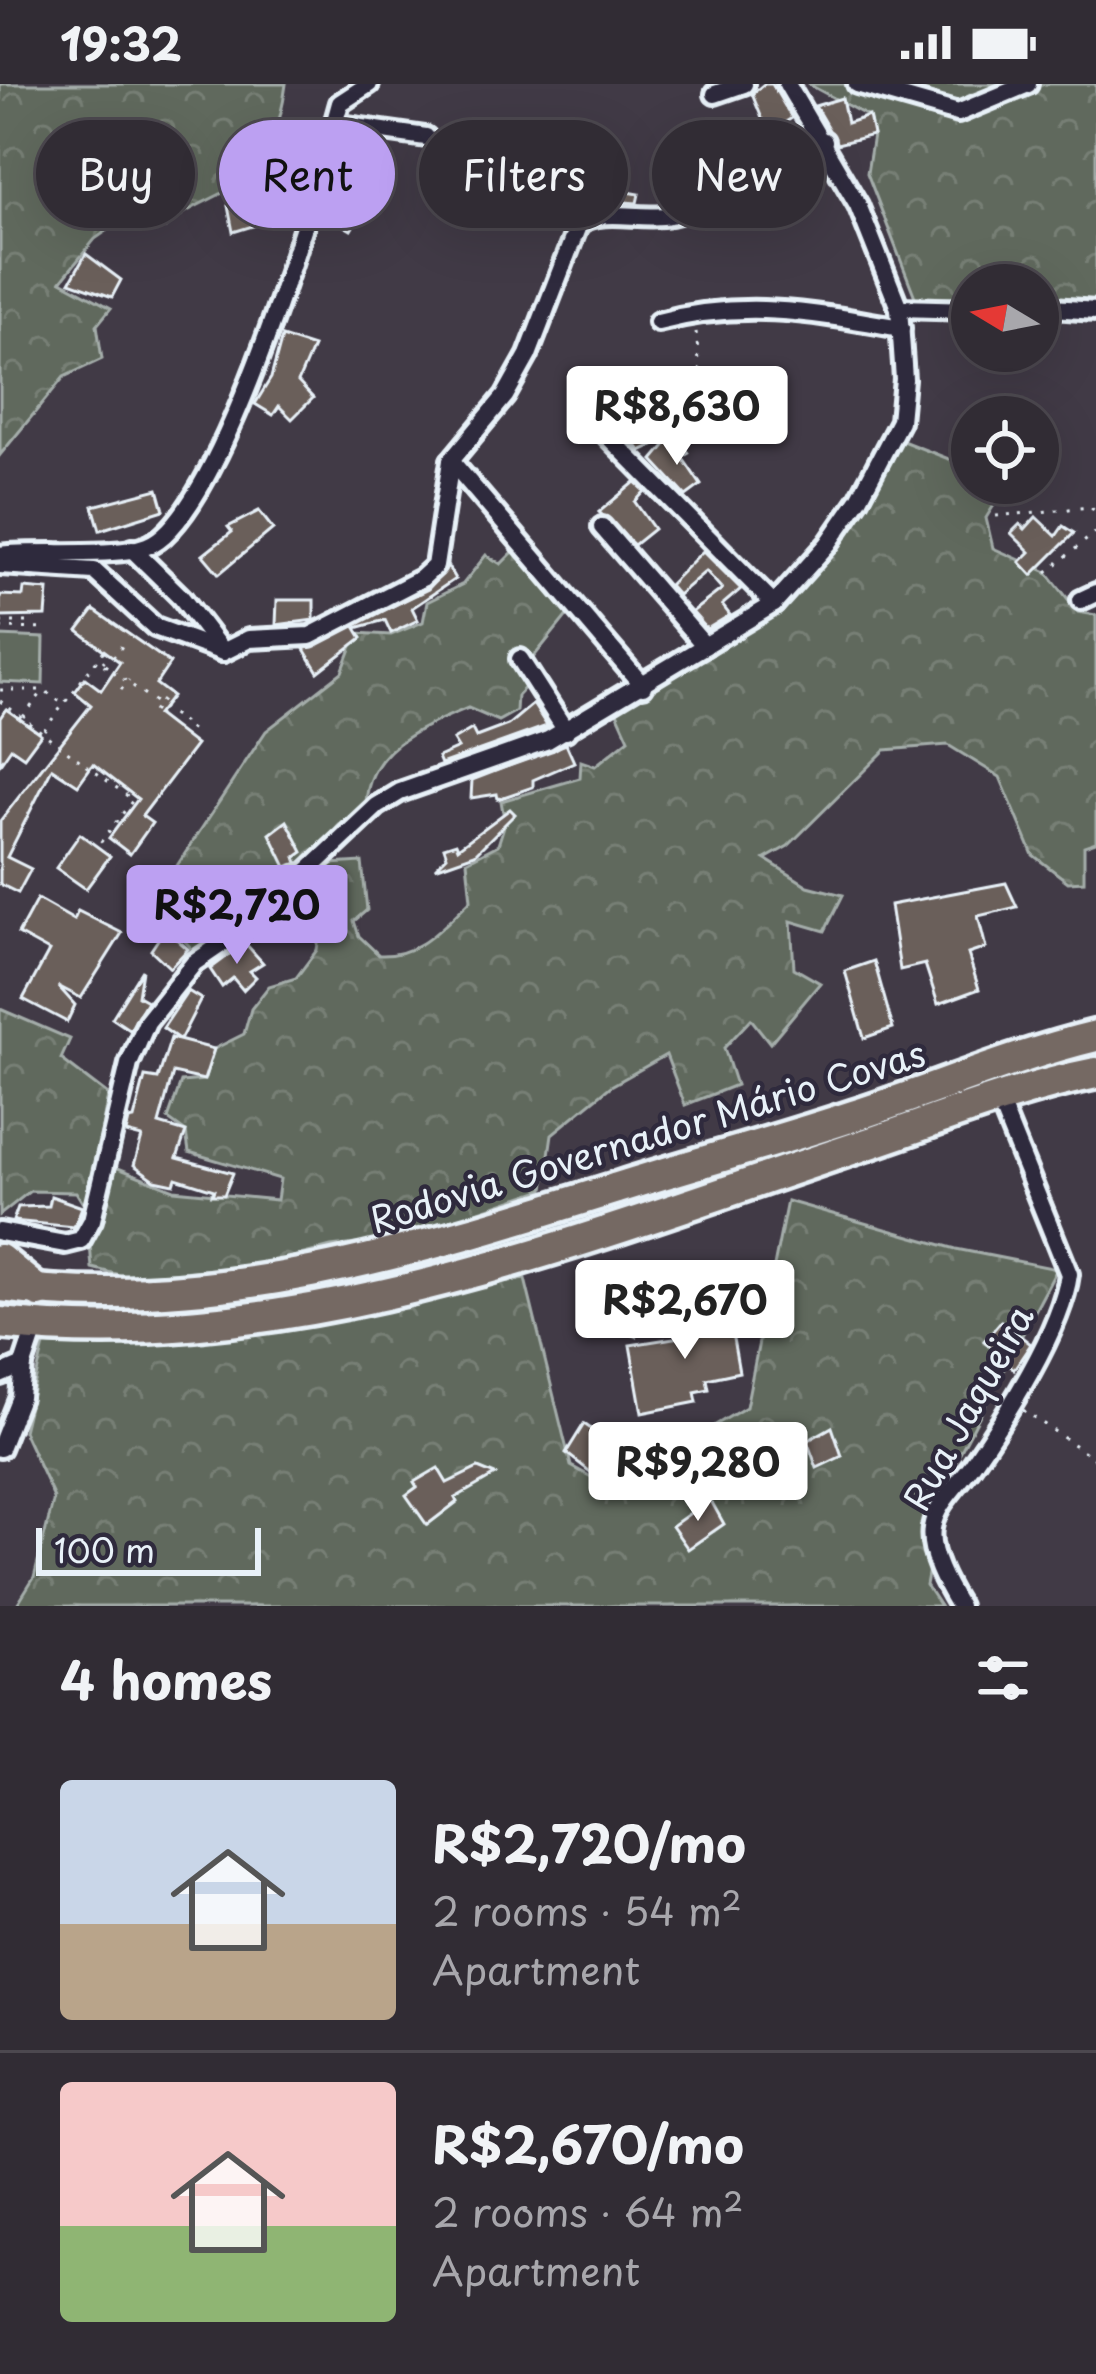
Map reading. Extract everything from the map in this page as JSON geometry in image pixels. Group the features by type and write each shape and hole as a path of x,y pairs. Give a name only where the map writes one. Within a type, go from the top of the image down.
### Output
{"highway":[{"name":"Rodovia Governador Mário Covas","path":"0,1286 86,1296 204,1290 352,1266 467,1237 1096,1036"},
{"name":"Rodovia Governador Mário Covas","path":"0,1323 43,1330 182,1328 395,1294 532,1255 998,1098 1096,1072"},
{"path":"0,1260 39,1292"},
{"path":"0,1335 43,1330"}],"street":[{"path":"342,93 369,84"},
{"path":"715,94 744,84"},
{"path":"787,84 810,120"},
{"path":"857,84 958,113 973,111 1028,84"},
{"path":"0,1232 65,1244 85,1235 128,1064 161,1001 194,963 255,921 377,806 400,792 506,758 566,731 774,604 828,544 899,421 901,328 899,308 858,205 824,141"},
{"path":"0,566 94,571 155,627 223,652 249,639 310,636 422,578 441,553 440,522 451,461 505,396 528,355 579,223 594,215 652,218"},
{"path":"0,555 132,549 165,536 257,374 302,228"},
{"path":"658,322 694,312 775,306 901,328"},
{"path":"899,308 951,309"},
{"path":"1059,308 1096,311"},
{"path":"586,414 774,604"},
{"path":"451,461 643,686"},
{"path":"602,527 705,646"},
{"path":"132,549 182,597 223,652"},
{"path":"520,659 566,731"},
{"name":"Rua Jaqueira","path":"959,1606 931,1532 941,1504 969,1470 1058,1312 1069,1274 1030,1166 998,1098"},
{"path":"0,1448 20,1397 23,1365 43,1330"},
{"path":"0,1375 23,1365"}],"path":[{"path":"694,312 707,439"},
{"path":"996,516 1090,507 1096,512"},
{"path":"1047,572 1096,532"},
{"path":"0,622 35,622 47,629"},
{"path":"94,642 107,657 104,665"},
{"path":"104,665 120,647 127,652"},
{"path":"43,732 97,660 191,728 185,737"},
{"path":"121,690 128,681"},
{"path":"0,690 44,690 64,705"},
{"path":"23,717 44,690"},
{"path":"0,701 135,799 97,847"},
{"path":"153,712 160,702"},
{"path":"63,760 72,752"},
{"path":"80,774 87,765"},
{"path":"1010,1400 1096,1460"}],"green space":[{"path":"0,84 286,84 278,120 219,120 219,195 195,207 195,120 36,120 36,228 111,228 95,239 61,281 111,308 97,325 102,359 64,377 0,455"},
{"path":"808,84 1096,84 1096,303 1059,299 1059,264 951,264 951,298 915,297 867,173 873,135 869,117"},
{"path":"900,440 951,460 951,504 995,504 986,518 993,548 1047,572 1078,612 1096,615 1096,842 1084,846 1084,881 1068,882 1033,855 1000,777 948,745 885,750 788,846 765,859 808,886 843,895 825,931 791,921 794,968 820,983 770,1043 751,1019 724,1048 736,1085 685,1105 666,1055 611,1086 552,1134 544,1189 398,1239 331,1247 266,1264 127,1277 92,1268 90,1244 113,1166 174,1190 277,1200 280,1179 189,1152 186,1132 168,1119 181,1082 204,1080 214,1049 244,1034 251,1009 269,986 296,978 317,950 330,864 362,862 367,910 354,921 359,936 379,955 419,945 471,900 467,861 498,845 505,823 501,801 580,778 581,761 595,766 629,739 616,710 778,611 835,543"},
{"path":"516,549 569,613 528,664 534,678 517,696 516,711 498,721 468,708 401,742 376,768 366,804 289,880 195,952 151,905 266,731 342,672 357,633 391,635 423,622 427,602 463,584 486,555 501,564"},
{"path":"0,636 44,638 43,684 0,682"},
{"path":"0,1009 70,1039 61,1059 108,1095 87,1210 76,1192 30,1191 0,1215"},
{"path":"787,1201 956,1249 1057,1269 945,1481 926,1585 940,1606 16,1606 34,1577 54,1498 23,1431 44,1345 525,1279 571,1466 610,1487 746,1407"}],"building":[{"path":"772,84 792,118 763,120 752,94"},
{"path":"842,98 847,123 869,116 873,135 837,144 815,106"},
{"path":"628,192 639,194 637,203 628,202"},
{"path":"86,254 121,280 112,297 70,282"},
{"path":"282,337 313,347 298,382 313,398 292,419 279,406 273,415 255,404 271,378"},
{"path":"642,413 647,427 660,421 668,438 640,451 619,422"},
{"path":"669,441 673,449 682,443 689,453 682,457 701,485 686,496 653,460"},
{"path":"635,482 645,491 635,502 654,529 634,545 599,512"},
{"path":"158,489 164,510 100,530 93,506"},
{"path":"259,511 273,529 219,574 203,555 232,532 228,527"},
{"path":"1036,517 1056,536 1063,526 1074,533 1032,575 1020,562 1030,552 1011,533 1020,524 1025,529"},
{"path":"703,551 741,589 722,605 730,615 707,629 692,612 722,589 706,571 678,595 669,585"},
{"path":"448,567 455,579 412,608 418,620 391,633 385,620 356,628 362,638 318,672 304,649 428,589"},
{"path":"24,588 48,590 46,616 0,617 0,595 23,596"},
{"path":"277,600 314,600 314,620 276,625"},
{"path":"94,610 170,663 156,684 172,696 157,715 196,745 142,816 152,823 130,854 109,838 138,799 93,764 78,785 52,768 7,857 31,869 18,893 0,884 0,821 91,705 75,692 85,678 101,690 120,662 78,631"},
{"path":"533,704 547,726 441,764 438,757 458,748 453,740 472,729 476,737 508,725"},
{"path":"6,709 41,734 24,757 11,748 0,764 0,718"},
{"path":"566,744 574,762 533,780 533,787 498,799 497,794 471,798 472,780"},
{"path":"510,809 515,814 475,854 435,868 447,856 444,847 456,843 458,848"},
{"path":"287,821 303,852 296,857 298,863 286,867 270,834"},
{"path":"80,834 110,856 86,889 56,868"},
{"path":"1006,883 1017,907 978,916 986,948 968,954 979,989 938,1004 925,964 900,970 890,905"},
{"path":"37,899 74,920 78,911 122,933 81,998 58,986 75,1005 67,1022 23,999 49,951 18,934"},
{"path":"165,929 188,949 170,968 151,950"},
{"path":"245,943 263,963 250,971 256,977 243,990 233,978 222,987 210,969"},
{"path":"874,961 893,1028 864,1038 845,971"},
{"path":"142,970 138,996 147,1001 130,1030 112,1018"},
{"path":"188,991 201,999 180,1040 163,1028"},
{"path":"171,1038 214,1049 204,1080 173,1073 159,1124 186,1132 177,1158 233,1173 224,1195 212,1195 214,1190 176,1178 174,1184 155,1180 134,1165 142,1137 126,1133 129,1120 134,1119 145,1077 158,1079"},
{"path":"51,1196 82,1207 74,1227 13,1221 18,1207 49,1206"},
{"path":"630,1287 636,1336 622,1331 585,1336 581,1314 617,1305 618,1289"},
{"path":"725,1294 739,1372 707,1379 709,1389 695,1392 697,1402 642,1413 630,1345 711,1332 704,1298"},
{"path":"1001,1321 1031,1344 1014,1369 984,1341"},
{"path":"584,1424 620,1449 598,1478 566,1453"},
{"path":"832,1427 842,1456 817,1468 807,1441"},
{"path":"438,1468 447,1483 478,1468 495,1475 455,1498 457,1502 427,1525 406,1495 417,1487 414,1482"},
{"path":"710,1499 724,1524 688,1549 672,1526"}],"waterway":[{"path":"1032,1073 1096,1055"},
{"path":"946,1099 993,1085"},
{"path":"82,1307 168,1308 337,1286 503,1244 747,1164"},
{"path":"0,1303 65,1307"}]}
